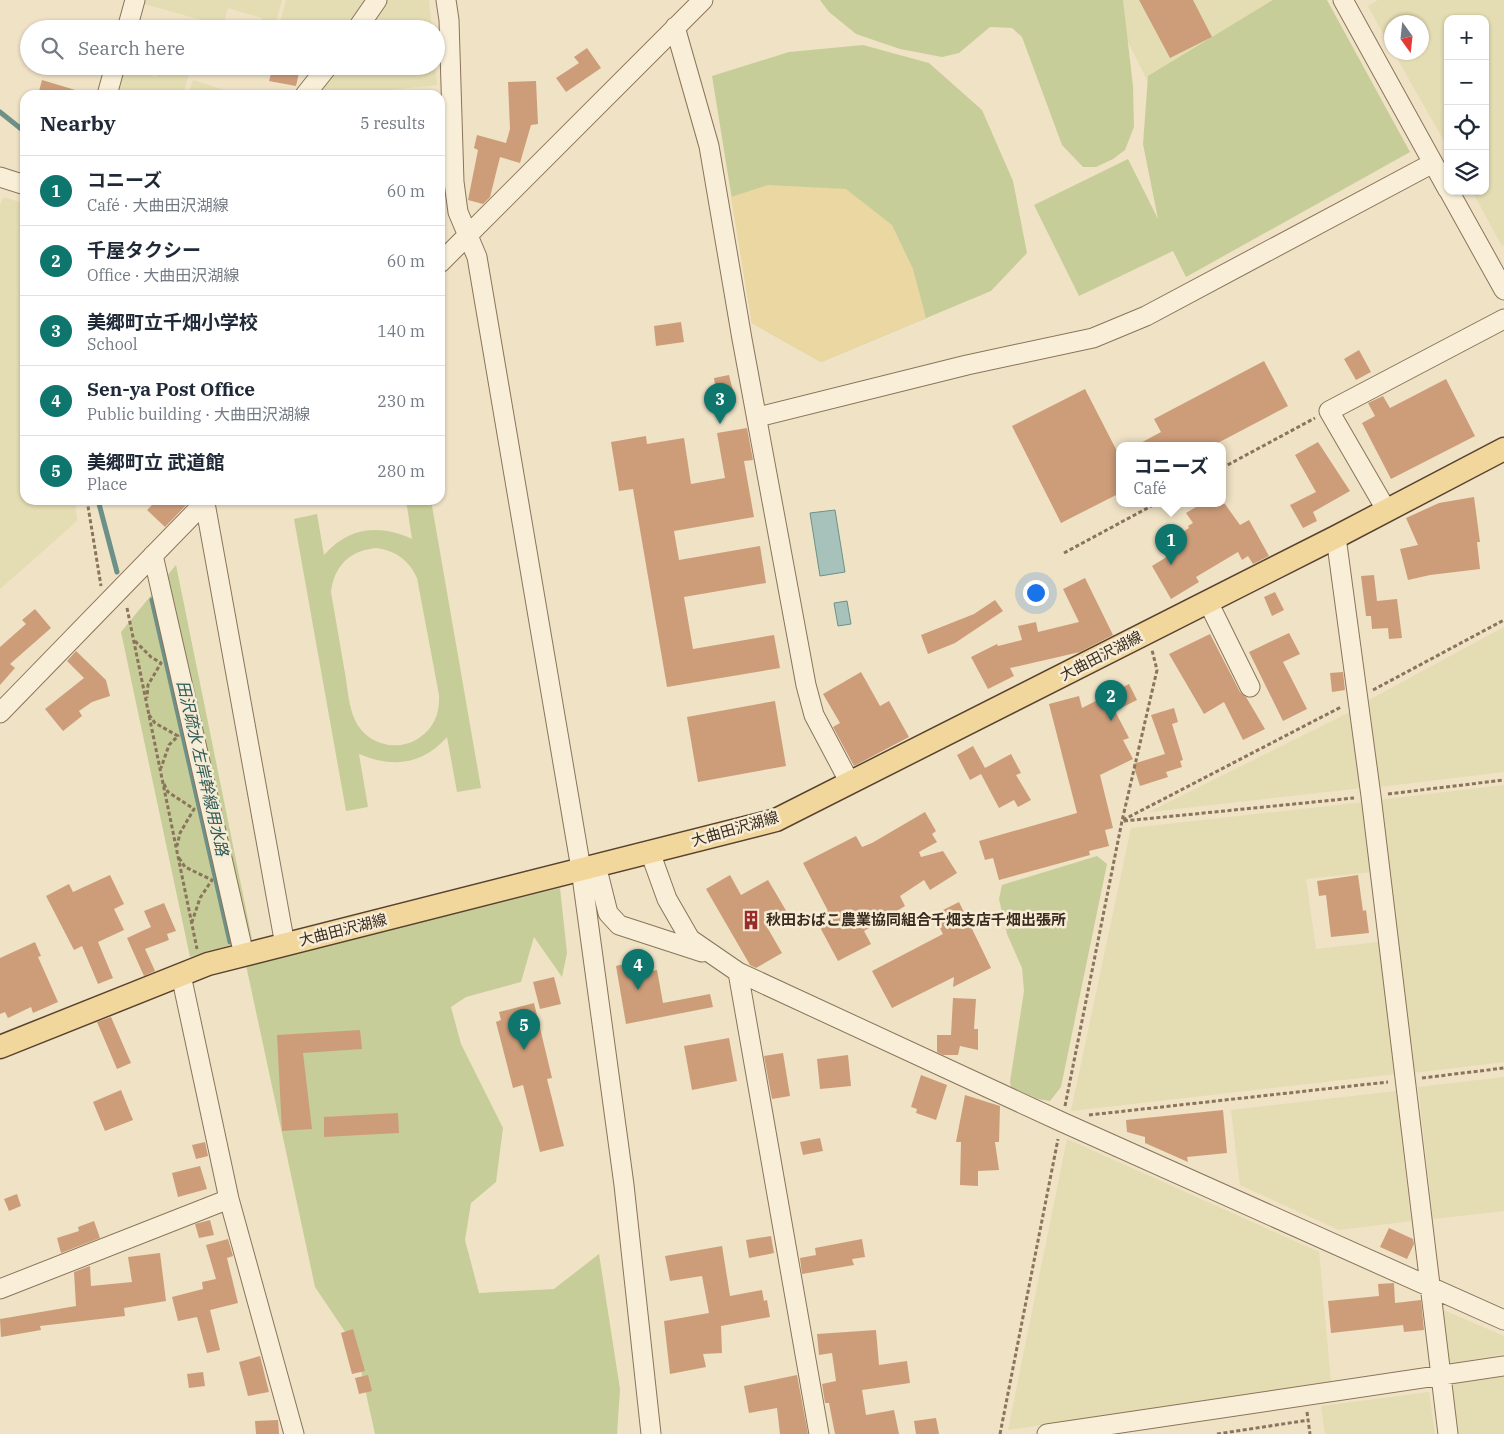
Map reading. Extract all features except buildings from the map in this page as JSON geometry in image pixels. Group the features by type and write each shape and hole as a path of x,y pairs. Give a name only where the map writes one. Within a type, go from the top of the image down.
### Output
{"main road":[{"name":"大曲田沢湖線","path":"0,1047 191,971 244,955 776,820 1336,537 1504,449"}],"street":[{"path":"129,20 135,0"},
{"path":"363,20 377,0"},
{"path":"446,0 449,20 454,182 458,212 477,257 588,867 651,1434"},
{"path":"445,258 703,0"},
{"path":"1343,0 1444,183"},
{"path":"676,27 710,146 742,339 758,416 806,685 814,715 850,782"},
{"path":"108,90 113,75"},
{"path":"309,90 321,75"},
{"path":"758,416 967,365 1093,338 1146,316 1433,163"},
{"path":"0,177 20,183"},
{"path":"1451,195 1504,290"},
{"path":"1387,511 1329,411 1504,319"},
{"path":"0,713 202,505"},
{"path":"207,505 285,945"},
{"path":"1336,537 1371,796 1428,1285 1448,1434"},
{"path":"153,555 244,955"},
{"path":"1208,602 1250,687"},
{"path":"650,852 667,900 690,939 738,972 1062,1122 1504,1320"},
{"path":"588,867 608,913 619,925 648,936 713,955"},
{"path":"191,971 229,1199 294,1434"},
{"path":"738,972 819,1434"},
{"path":"0,1289 229,1199"},
{"path":"1047,1434 1441,1377 1504,1366"}],"path":[{"path":"1226,466 1329,411"},
{"path":"88,505 105,605"},
{"path":"1064,553 1149,507"},
{"path":"122,586 192,925 191,971"},
{"path":"1122,821 1504,620"},
{"path":"1000,1434 1122,821 1157,670 1147,633"},
{"path":"133,638 139,646 161,663 148,685 146,702"},
{"path":"149,714 155,723 178,736 169,745 160,772"},
{"path":"162,779 168,792 194,809 180,833 176,849"},
{"path":"1122,821 1371,796 1504,780"},
{"path":"178,856 185,867 212,880 200,898 192,925"},
{"path":"1062,1122 1092,1114 1504,1068"},
{"path":"1305,1396 1310,1434"},
{"path":"1217,1434 1309,1420"}],"shaded area":[{"path":"142,0 282,0 276,20 261,20 262,18 228,8 225,20 202,20 141,3"},
{"path":"286,0 364,0 350,20 280,20"},
{"path":"388,0 429,0 431,20 373,20"},
{"path":"1107,0 1281,0 1148,82"},
{"path":"1378,0 1504,0 1504,245 1502,246 1474,195 1489,195 1489,15 1444,15 1444,141 1398,60 1429,60 1429,15 1384,15 1384,35 1368,6"},
{"path":"122,75 149,75 156,77 157,75 189,75 184,90 117,90"},
{"path":"331,75 436,75 437,85 390,90 320,90"},
{"path":"193,80 224,90 190,90"},
{"path":"4,197 20,202 20,505 75,505 77,521 0,589 0,205"},
{"path":"1504,627 1504,772 1379,787 1369,700"},
{"path":"1352,711 1362,788 1149,812"},
{"path":"1504,785 1504,1062 1413,1073 1379,800"},
{"path":"1365,802 1373,872 1306,879 1316,949 1379,942 1395,1074 1071,1111 1131,828"},
{"path":"1504,1077 1504,1211 1433,1219 1418,1087"},
{"path":"1396,1091 1411,1221 1339,1230 1240,1185 1231,1110"},
{"path":"1067,1139 1319,1252 1331,1382 1008,1430"},
{"path":"1441,1309 1504,1336 1504,1354 1448,1364"},
{"path":"1504,1376 1504,1434 1456,1434 1449,1384"},
{"path":"1429,1392 1435,1434 1325,1434 1321,1406"}],"green space":[{"path":"820,0 1123,0 1133,86 1134,127 1125,150 1113,159 1096,167 1083,167 1062,145 1022,37 1012,28 990,27 959,53 942,57 900,49 856,34 829,12"},
{"path":"1273,0 1327,0 1410,152 1186,277 1173,251 1079,296 1034,205 1128,159 1158,219 1143,144 1148,76"},
{"path":"863,45 929,63 982,110 1013,181 1027,253 991,291 821,362 752,323 712,76 789,52"},
{"path":"407,505 432,505 481,788 457,792 447,737 428,753 406,761 383,761 359,754 368,807 346,811 294,519 317,514 324,555 344,539 354,534 376,530 400,534 412,539","holes":["377,548 390,551 406,561 417,578 439,695 437,714 429,730 410,743 401,745 383,744 374,740 360,728 355,720 349,700 331,592 336,574 351,556 367,549"]},
{"path":"176,565 252,939 190,957 121,632"},
{"path":"1097,856 1107,864 1061,1087 1050,1101 1038,1099 1011,1087 1010,1082 1024,991 1022,968 1007,934 999,899 1002,885"},
{"path":"560,888 567,953 562,977 534,937 521,982 466,997 451,1007 461,1044 503,1128 496,1182 471,1203 465,1240 479,1293 554,1289 599,1254 620,1389 617,1434 375,1434 356,1348 315,1287 246,965"}],"sand":[{"path":"768,185 846,189 892,225 913,269 926,318 821,362 752,323 731,197"}],"water":[{"path":"835,510 845,572 820,576 810,513"},
{"path":"847,601 851,624 838,626 834,603"}],"waterway":[{"name":"田沢疏水 左岸幹線用水路","path":"0,112 20,128"},
{"name":"田沢疏水 左岸幹線用水路","path":"99,505 117,572"},
{"name":"田沢疏水 左岸幹線用水路","path":"152,600 230,942"}],"place":[{"name":"美郷町立千畑小学校","path":"720,424"},
{"name":"コニーズ","path":"1171,565"},
{"name":"千屋タクシー","path":"1111,721"},
{"name":"秋田おばこ農業協同組合千畑支店千畑出張所","path":"751,920"},
{"name":"Sen-ya Post Office","path":"638,990"},
{"name":"美郷町立 武道館","path":"524,1050"}]}
